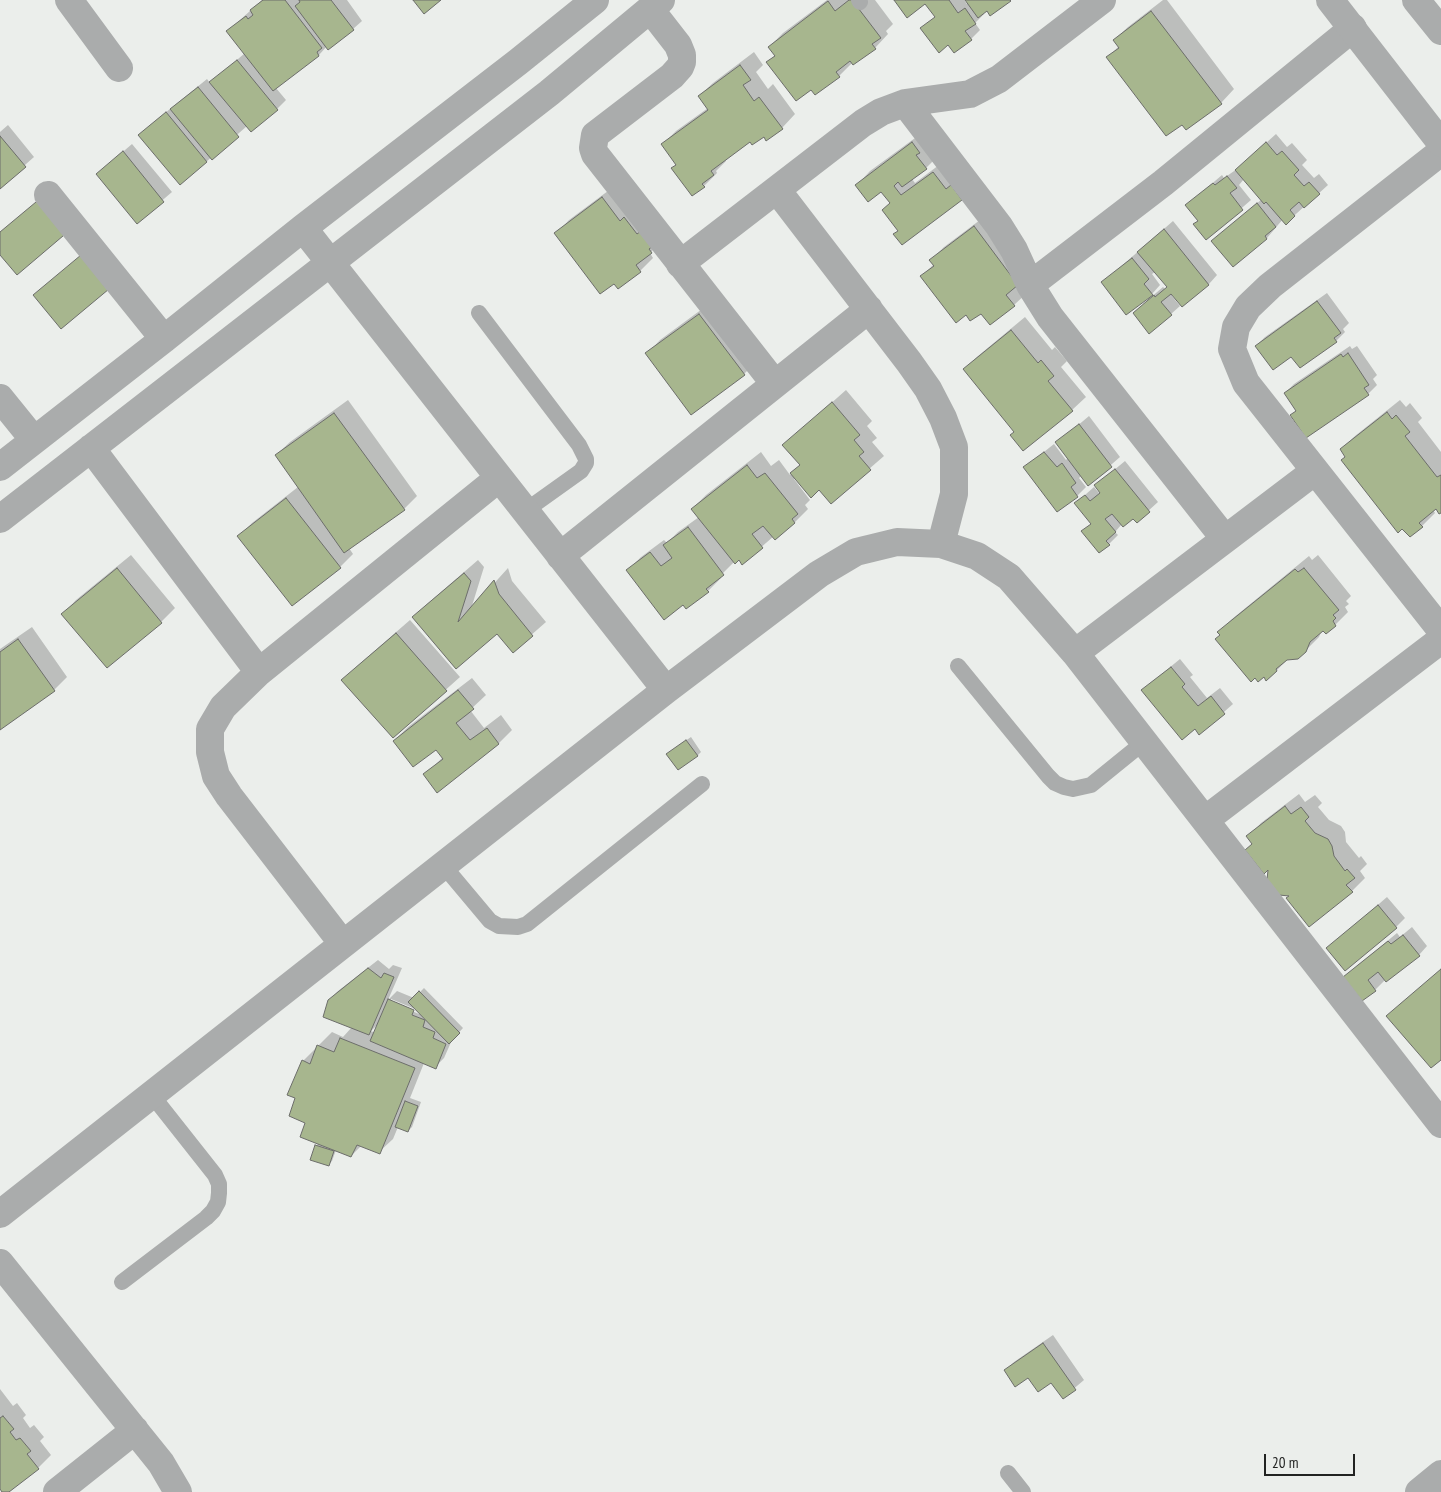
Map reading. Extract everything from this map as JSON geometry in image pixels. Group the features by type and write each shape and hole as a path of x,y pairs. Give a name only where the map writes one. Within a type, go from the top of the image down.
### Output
{"street":[{"path":"69,0 119,68"},
{"path":"0,467 595,0"},
{"path":"680,264 881,112 905,103 970,94 999,79 1102,0"},
{"path":"1330,0 1441,143"},
{"path":"1416,0 1441,31"},
{"path":"0,520 549,93 656,4 681,50 680,67 672,76 595,135 593,148 598,159 775,384"},
{"path":"1030,285 1163,183 1353,28"},
{"path":"905,103 999,226 1014,250 1030,285 1050,317 1225,539"},
{"path":"1441,152 1270,286 1248,307 1236,327 1232,349 1246,383 1441,630"},
{"path":"777,190 928,389 943,418 954,447 954,494 941,544"},
{"path":"48,195 164,339"},
{"path":"303,228 666,690"},
{"path":"560,556 868,309"},
{"path":"0,398 34,440"},
{"path":"91,448 259,672"},
{"path":"1075,653 1315,471"},
{"path":"343,944 229,796 216,776 210,752 210,729 223,707 259,672 499,478"},
{"path":"0,1214 442,865 666,690 819,574 856,552 897,542 941,544 977,556 1009,577 1075,653 1441,1124"},
{"path":"1205,820 1441,640"},
{"path":"0,1263 161,1463 178,1492"},
{"path":"57,1492 135,1430"},
{"path":"1419,1492 1441,1475"}],"lane":[{"path":"479,313 579,446 586,459 581,471 525,511"},
{"path":"958,666 1048,776 1055,783 1064,787 1073,790 1091,785 1144,742"},
{"path":"442,865 490,922 499,926 518,927 527,924 702,784"},
{"path":"122,1282 206,1218 213,1211 220,1193 215,1175 151,1094"},
{"path":"1008,1473 1023,1492"}],"building":[{"path":"263,0 285,0 322,48 317,52 319,56 273,91 226,31 246,16 248,19 253,15 250,10"},
{"path":"299,0 331,0 354,30 328,50 295,6 300,2"},
{"path":"413,0 441,0 424,14"},
{"path":"849,0 852,0 881,38 872,44 876,49 853,65 850,61 836,72 840,77 815,95 811,90 796,101 766,62 775,56 768,47 828,1 835,11"},
{"path":"894,0 949,0 958,13 965,8 976,24 965,31 972,40 954,53 948,45 939,53 920,28 935,17 925,4 907,18"},
{"path":"965,0 1011,1 990,16 987,11 978,18"},
{"path":"1151,11 1222,104 1186,130 1182,125 1166,136 1106,57 1119,48 1113,40"},
{"path":"237,60 278,110 251,132 209,82"},
{"path":"740,65 751,80 743,85 754,101 759,97 783,129 766,141 764,137 752,145 750,142 711,171 714,175 702,184 705,187 692,196 671,168 676,165 661,144 708,110 698,96"},
{"path":"198,87 239,137 212,160 170,109"},
{"path":"166,112 207,162 180,185 138,135"},
{"path":"0,136 26,167 0,189"},
{"path":"912,142 920,153 916,155 927,169 902,187 898,182 894,186 901,195 933,172 946,189 951,185 962,200 902,245 893,234 898,231 882,210 890,203 881,192 868,202 855,185"},
{"path":"1266,142 1277,155 1282,151 1299,170 1294,175 1304,186 1309,182 1320,194 1304,208 1299,202 1290,210 1295,216 1286,225 1266,202 1264,204 1235,170"},
{"path":"123,151 164,202 137,224 96,174"},
{"path":"1227,176 1237,188 1230,193 1243,210 1206,240 1193,224 1198,221 1185,205 1213,183 1215,185"},
{"path":"42,197 70,230 17,275 0,255 0,232"},
{"path":"602,197 620,221 624,217 637,234 641,231 653,246 649,249 652,253 636,265 641,272 618,289 614,284 600,294 554,233"},
{"path":"1257,203 1276,227 1265,236 1267,239 1233,267 1211,241"},
{"path":"974,226 1018,285 1006,295 1015,306 990,325 981,314 970,321 966,315 956,323 920,276 934,266 929,260"},
{"path":"1164,229 1209,285 1182,307 1171,294 1161,302 1172,315 1149,334 1133,313 1154,295 1155,297 1167,287 1137,252"},
{"path":"87,250 115,284 61,329 33,295"},
{"path":"1132,258 1149,279 1144,284 1153,295 1126,315 1101,282"},
{"path":"1317,301 1341,333 1334,338 1337,342 1300,368 1291,357 1273,370 1255,346"},
{"path":"699,314 745,375 691,415 645,353"},
{"path":"1011,330 1038,363 1041,360 1054,376 1048,381 1073,411 1023,451 1010,435 1014,432 963,369"},
{"path":"1348,353 1369,385 1364,388 1369,395 1306,438 1290,415 1296,411 1284,393 1341,354 1343,357"},
{"path":"832,402 860,435 854,440 864,452 859,456 871,470 831,504 819,490 811,498 790,473 800,465 782,445"},
{"path":"1387,412 1392,419 1396,415 1410,432 1405,436 1437,477 1441,475 1441,513 1439,514 1436,509 1419,523 1423,527 1410,537 1402,529 1398,533 1341,460 1345,457 1340,449"},
{"path":"334,413 405,510 344,553 275,455"},
{"path":"1079,424 1112,467 1088,486 1055,442"},
{"path":"1044,452 1057,467 1062,463 1076,483 1071,487 1078,497 1057,512 1023,467"},
{"path":"747,465 757,478 765,473 798,514 792,519 795,523 775,540 763,526 752,534 763,548 742,565 739,560 735,564 691,509"},
{"path":"1115,469 1150,512 1137,523 1133,519 1123,527 1112,514 1105,519 1116,532 1106,541 1110,545 1099,553 1081,531 1091,524 1074,503 1085,495 1090,501 1100,493 1094,485"},
{"path":"286,498 341,568 292,606 237,536"},
{"path":"688,527 724,575 706,589 709,592 686,609 683,605 664,620 626,570 650,552 661,566 672,558 663,545"},
{"path":"117,568 162,623 107,668 61,614"},
{"path":"1304,568 1339,610 1333,615 1336,618 1333,621 1336,626 1326,634 1323,631 1310,642 1306,652 1298,659 1287,660 1266,681 1264,677 1258,682 1255,678 1251,682 1215,639 1220,635 1217,632 1295,569 1298,572"},
{"path":"464,573 471,581 458,622 494,580 499,594 533,636 513,653 497,634 456,669 412,617"},
{"path":"396,633 447,691 393,738 341,680"},
{"path":"18,639 55,691 0,730 0,652"},
{"path":"1171,667 1185,684 1182,687 1198,706 1211,696 1225,714 1199,735 1195,729 1182,740 1141,690"},
{"path":"458,690 474,709 456,723 470,740 487,728 499,744 437,793 423,774 443,759 436,750 413,767 393,741"},
{"path":"686,740 698,756 678,770 666,754"},
{"path":"1285,806 1291,814 1301,807 1309,817 1305,821 1315,833 1328,839 1334,856 1345,871 1347,869 1355,878 1346,885 1353,892 1309,927 1286,898 1289,896 1279,895 1267,880 1268,870 1264,874 1245,850 1252,844 1246,836"},
{"path":"1378,905 1397,928 1345,971 1326,948"},
{"path":"1403,935 1420,956 1386,982 1378,972 1368,980 1376,991 1362,1001 1343,977 1388,941 1391,944"},
{"path":"368,968 381,978 384,973 394,977 369,1035 323,1017 328,1000"},
{"path":"1441,969 1441,1060 1431,1068 1386,1016"},
{"path":"419,991 460,1033 449,1044 408,1002"},
{"path":"388,999 414,1010 412,1015 425,1020 423,1027 435,1032 433,1038 446,1044 436,1069 370,1041"},
{"path":"340,1038 415,1068 380,1154 357,1145 351,1157 300,1137 305,1123 289,1116 295,1098 287,1095 302,1060 310,1064 317,1045 334,1052"},
{"path":"405,1101 418,1106 408,1132 395,1127"},
{"path":"315,1145 334,1151 329,1166 310,1160"},
{"path":"1043,1343 1076,1390 1063,1399 1051,1383 1038,1392 1028,1378 1015,1387 1004,1370"},
{"path":"3,1416 14,1429 10,1432 16,1440 20,1438 31,1451 27,1454 39,1469 9,1492 2,1492 0,1489 0,1418"}]}
